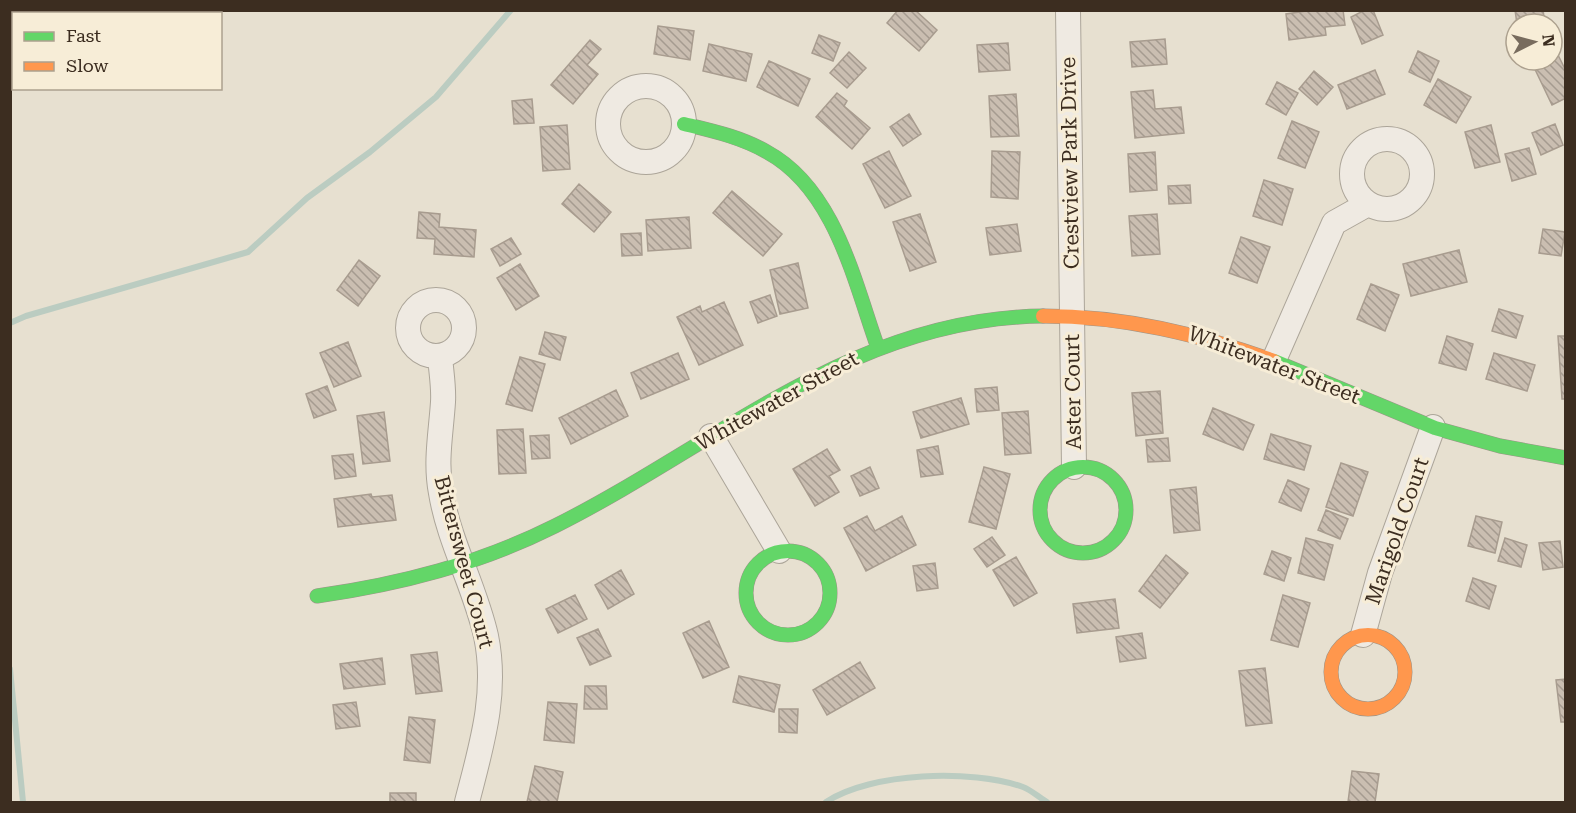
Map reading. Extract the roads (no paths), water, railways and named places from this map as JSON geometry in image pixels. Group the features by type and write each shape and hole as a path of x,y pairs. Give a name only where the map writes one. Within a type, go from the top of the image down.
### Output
{"street":[{"name":"Crestview Park Drive","path":"1068,10 1072,316"},
{"path":"684,124 716,129 760,146 783,160 803,179 821,202 834,228 878,348"},
{"path":"1274,360 1334,223 1368,204"},
{"name":"Whitewater Street","path":"317,596 392,585 463,566 519,544 572,517 814,376 878,348 966,324 1021,317 1072,316 1126,320 1181,330 1274,360 1433,427 1490,444 1566,458"},
{"name":"Aster Court","path":"1072,316 1074,467"},
{"name":"Bittersweet Court","path":"440,356 443,399 438,465 441,494 486,635 491,667 491,697 467,802"},
{"name":"Marigold Court","path":"1363,635 1380,573 1433,427"},
{"path":"711,436 779,551"},
{"path":"1074,467 1089,467 1102,471 1114,480 1122,492 1126,506 1121,528 1108,545 1095,551 1081,553 1068,550 1056,543 1047,533 1041,520 1040,506 1043,493 1056,477 1074,467"},
{"path":"779,551 804,554 820,566 829,583 827,609 811,628 799,634 775,633 764,627 752,614 746,596 751,573 758,563 779,551"},
{"path":"1363,635 1387,640 1400,653 1406,670 1399,694 1379,708 1356,707 1346,702 1333,684 1331,674 1336,652 1344,644 1363,635"}],"waterway":[{"path":"10,323 26,316 248,252 307,198 370,152 436,97 511,10"},
{"path":"10,669 23,802"},
{"path":"826,802 845,792 869,784 922,776 1002,781 1026,788 1047,802"}]}
